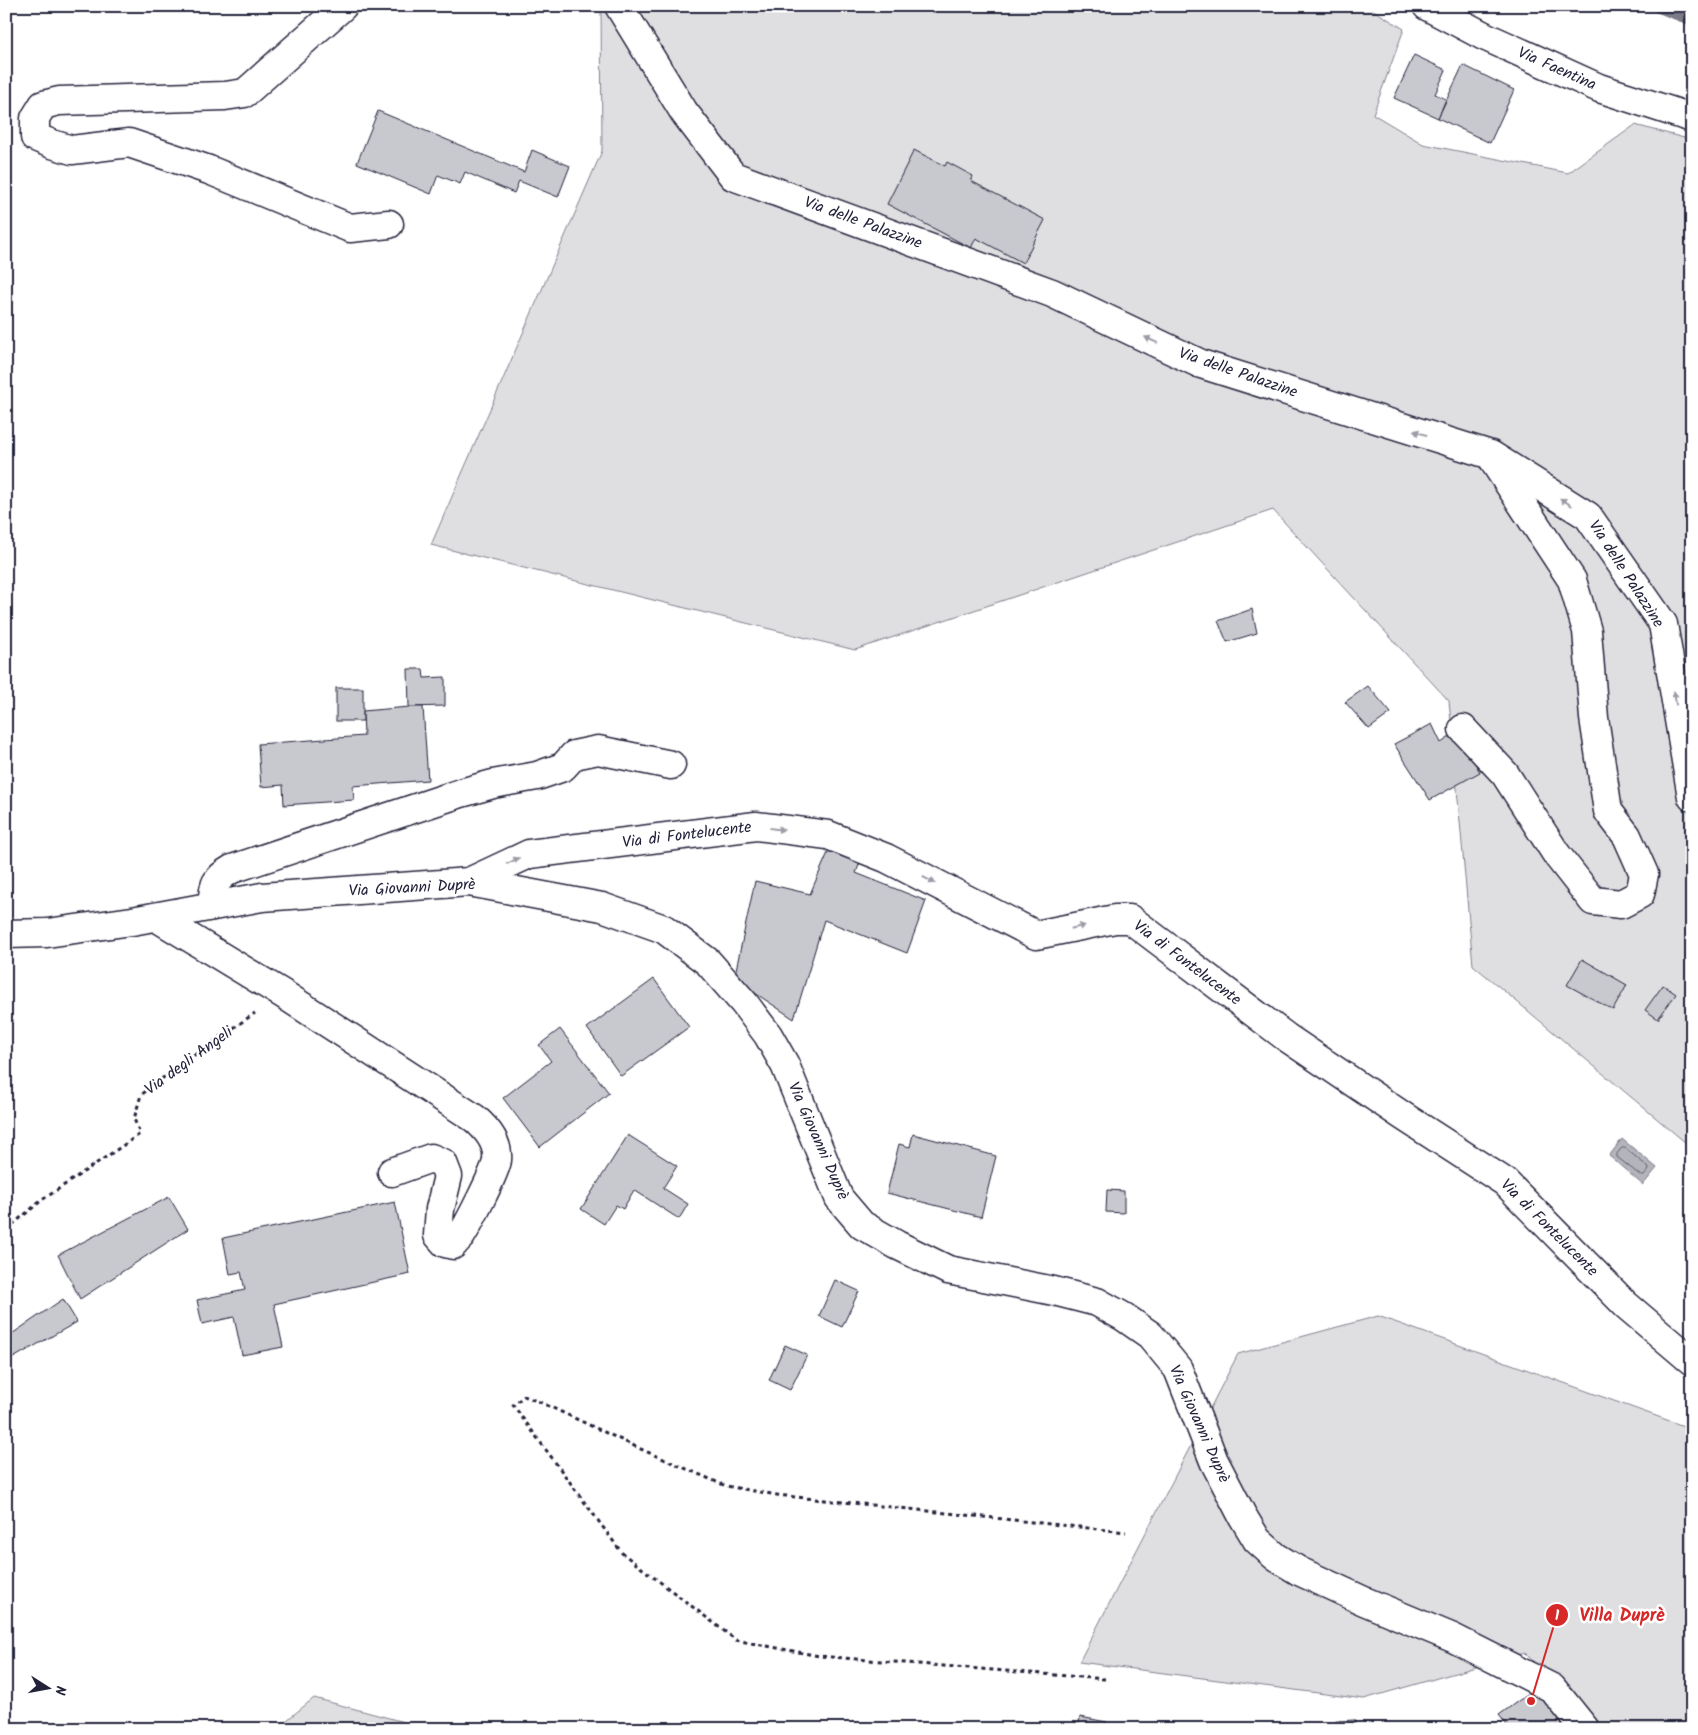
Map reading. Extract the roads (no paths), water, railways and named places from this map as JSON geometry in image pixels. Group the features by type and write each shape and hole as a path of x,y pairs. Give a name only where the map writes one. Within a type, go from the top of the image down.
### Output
{"street":[{"path":"343,6 245,92 225,96 59,101 43,106 35,118 36,137 72,150 130,143 209,170 350,228 389,224"},
{"name":"Via delle Palazzine","path":"619,6 684,112 733,176 1052,293 1201,364 1491,455 1588,516 1663,624 1692,798"},
{"name":"Via Faentina","path":"1427,6 1484,36 1599,88 1692,118"},
{"path":"1463,729 1505,774 1556,855 1593,901 1622,904 1640,894 1644,874 1627,836 1608,811 1594,718 1587,632 1572,580 1491,455"},
{"path":"212,906 214,889 219,876 232,869 461,793 493,784 538,776 563,767 574,755 598,750 671,765"},
{"name":"Via di Fontelucente","path":"469,882 528,854 756,826 828,835 886,858 1036,935 1115,919 1130,919 1286,1037 1403,1116 1506,1182 1626,1305 1692,1361"},
{"name":"Via Giovanni Duprè","path":"6,934 47,933 156,917 262,897 469,882 602,907 664,929 708,962 744,1003 768,1035 785,1066 839,1198 862,1225 948,1270 1054,1290 1096,1302 1144,1330 1178,1369 1214,1461 1257,1540 1276,1557 1298,1571 1454,1638 1552,1688 1585,1729"},
{"path":"156,917 283,994 474,1118 487,1129 493,1139 497,1159 488,1182 460,1236 453,1245 445,1243 438,1235 440,1209 448,1176 443,1163 431,1158 392,1172"}],"water":[{"path":"1622,1139 1657,1168 1643,1185 1609,1156"}],"waterway":[{"path":"1654,6 1692,21"}],"place":[{"name":"Villa Duprè","path":"1531,1701"}]}
